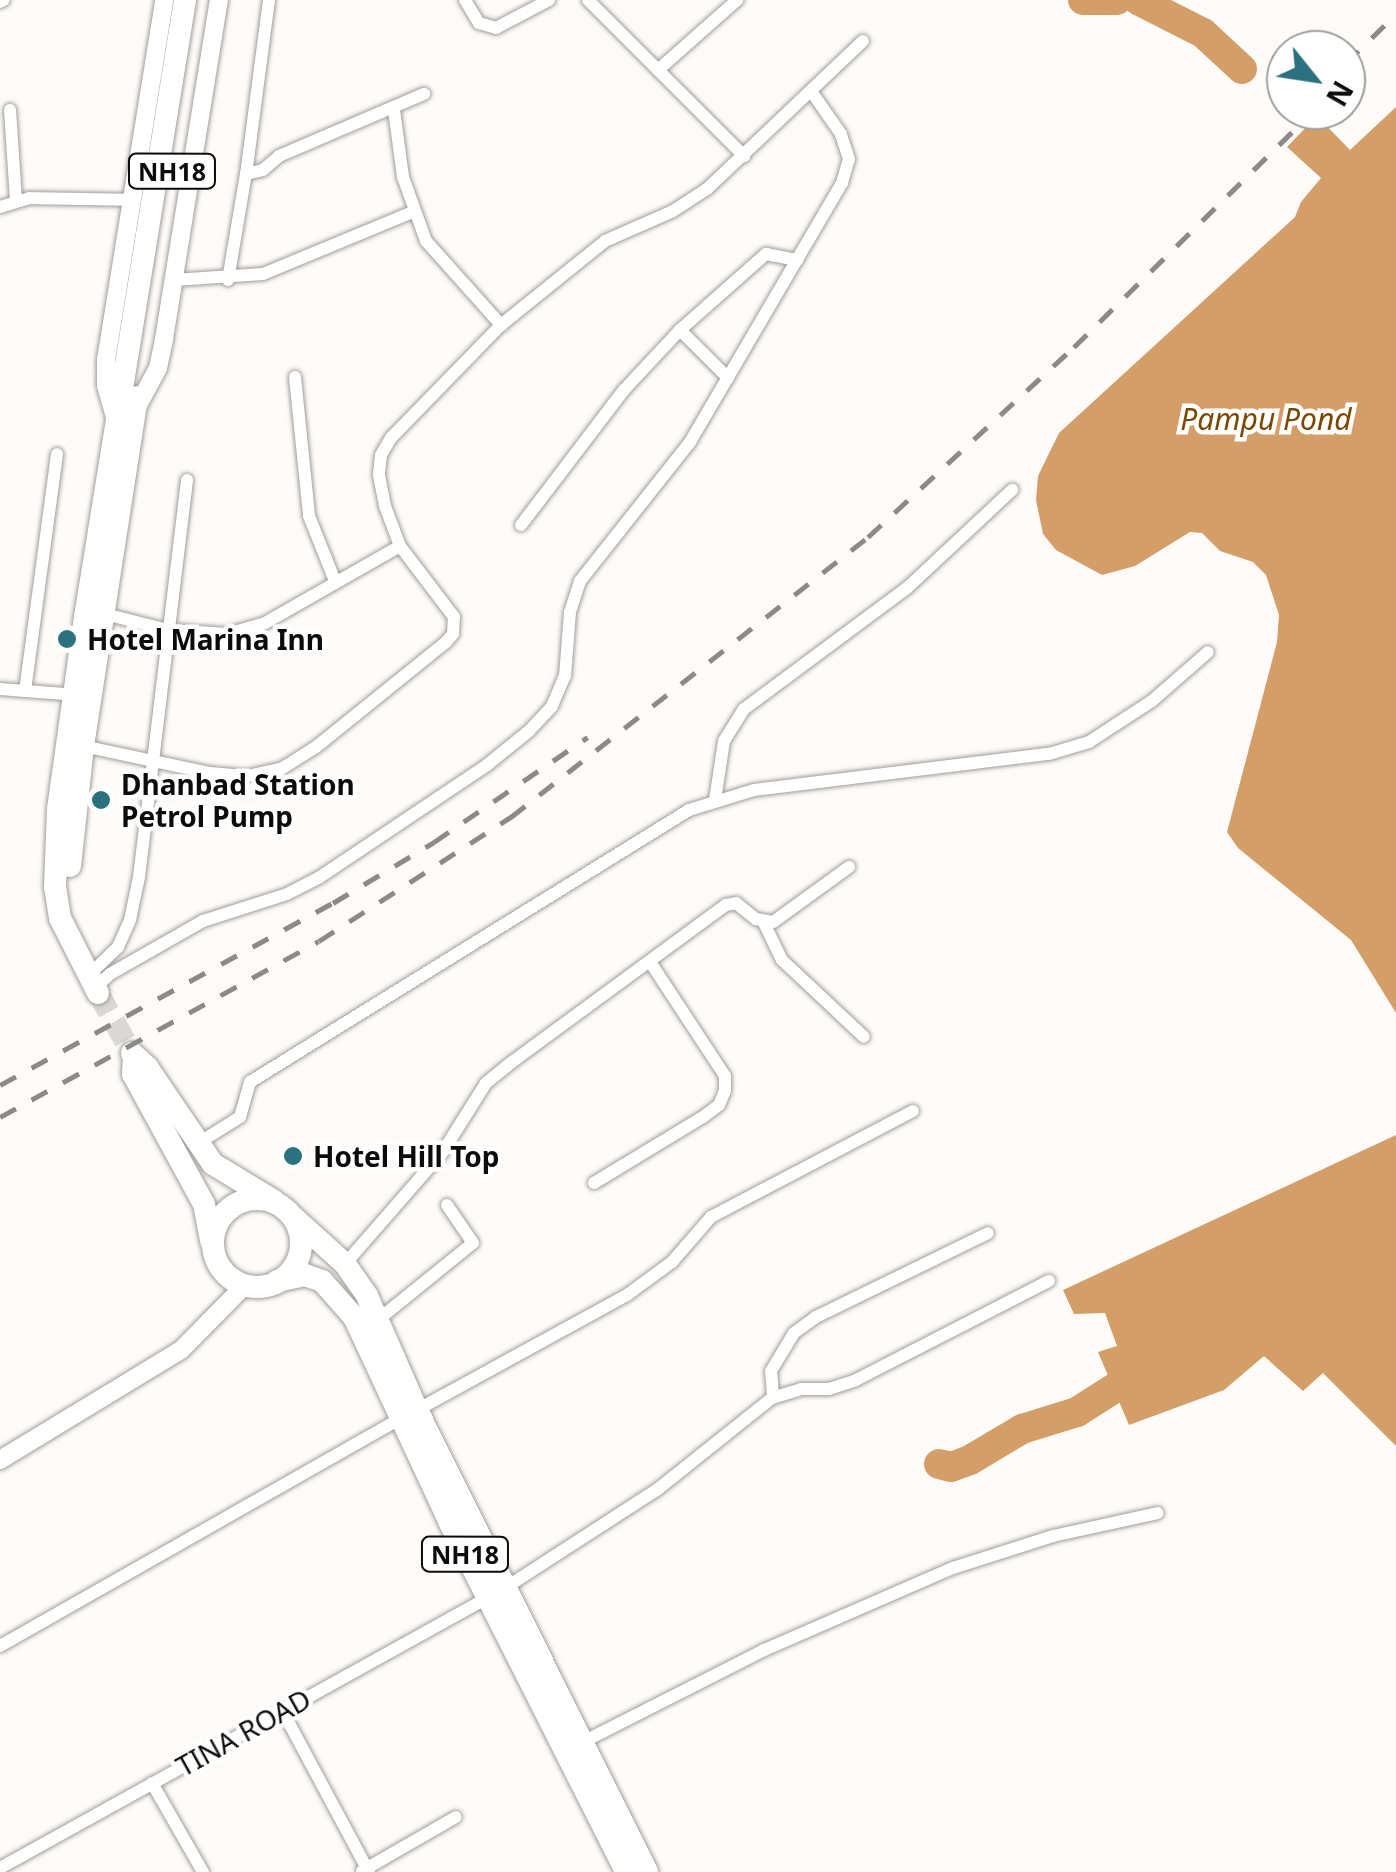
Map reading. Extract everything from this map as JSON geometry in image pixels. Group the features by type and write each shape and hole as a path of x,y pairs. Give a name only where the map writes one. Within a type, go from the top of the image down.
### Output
{"highway":[{"name":"NH18","path":"139,341 185,0"},
{"name":"NH18","path":"93,986 60,918 54,887 58,809 82,696 124,429 200,0"},
{"name":"NH18","path":"60,918 69,892 83,746 82,696 105,614 124,429"},
{"name":"NH18","path":"215,1254 204,1204 133,1074 133,1056 147,1068 213,1164 285,1210 345,1264 379,1319 408,1414"},
{"path":"245,1285 226,1274 215,1254 214,1232 234,1206 255,1199 285,1210 300,1236 298,1258 277,1281"},
{"name":"NH18","path":"245,1285 313,1277 340,1296 354,1317 408,1414 496,1593 626,1872"},
{"name":"NH18","path":"496,1593 583,1742 647,1872"}],"main road":[{"path":"124,429 106,385 106,360 164,0"},
{"path":"124,429 158,368 218,0"},
{"path":"0,1460 181,1350 245,1285"}],"street":[{"path":"228,280 269,0"},
{"path":"465,0 479,23 496,28 549,0"},
{"path":"588,0 744,156"},
{"path":"658,70 737,0"},
{"path":"83,746 247,776 281,769 316,747 446,642 456,625 454,617 400,546 385,506 378,474 381,455 391,438 501,326 605,241 672,211 707,189 863,41"},
{"path":"93,986 203,921 287,894 320,876 530,731 552,706 566,676 570,612 580,581 659,485 728,378 842,183 849,159 840,134 810,91"},
{"path":"246,174 424,94"},
{"path":"10,110 16,201"},
{"path":"394,110 412,212 426,241 501,326"},
{"path":"0,208 16,201 53,197 134,200"},
{"path":"174,280 228,280 263,274 412,212"},
{"path":"522,525 624,390 680,330 766,254 797,260"},
{"path":"680,330 728,378"},
{"path":"295,377 309,516 336,582"},
{"path":"25,690 57,454"},
{"path":"93,986 130,920 154,762 187,480"},
{"path":"715,800 724,741 744,709 907,588 1012,490"},
{"path":"105,614 168,630 211,634 246,629 265,623 400,546"},
{"path":"197,1144 240,1117 250,1082 638,840 715,800 754,790 1049,754 1089,742 1152,701 1208,652"},
{"path":"0,688 82,696"},
{"path":"764,923 773,922 848,867"},
{"path":"345,1264 442,1153 486,1084 726,905 736,903 764,923 782,960 864,1037"},
{"path":"594,1183 704,1117 719,1105 726,1091 726,1076 650,962"},
{"path":"0,1646 496,1362 615,1302 672,1262 711,1217 913,1111"},
{"path":"379,1319 473,1243 448,1206"},
{"path":"988,1233 816,1317 794,1332 771,1370 773,1397 801,1389 830,1389 856,1380 1049,1281"},
{"name":"TINA ROAD","path":"0,1868 496,1593 658,1489 773,1397"},
{"path":"583,1742 764,1650 952,1568 1052,1536 1158,1513"},
{"path":"282,1710 365,1871 456,1817"},
{"path":"152,1783 203,1872"}],"water":[{"name":"Pampu Pond","path":"1396,107 1396,1013 1351,940 1238,848 1227,832 1277,642 1279,615 1266,575 1253,562 1220,551 1202,533 1190,532 1135,566 1102,575 1056,550 1043,534 1036,500 1038,476 1059,433 1295,217 1301,202 1321,178 1287,147 1303,130 1331,130 1350,150"},
{"path":"1396,1135 1396,1446 1323,1373 1303,1391 1264,1356 1224,1390 1129,1425 1098,1352 1117,1346 1105,1313 1074,1314 1063,1290"}],"waterway":[{"path":"1083,0 1117,0"},
{"path":"1138,0 1203,33 1242,69"},
{"path":"939,1464 951,1467 970,1460 1022,1429 1077,1412 1146,1368"}],"tunnel":[{"path":"98,993 132,1053"}],"railway":[{"path":"1366,43 1396,14"},
{"path":"0,1117 319,941 511,817 868,537 1074,347 1294,130"},
{"path":"0,1085 333,903 434,842 588,737"}],"place":[{"name":"Hotel Marina Inn","path":"67,639"},
{"name":"Dhanbad Station Petrol Pump","path":"101,800"},
{"name":"Hotel Hill Top","path":"293,1156"}]}
